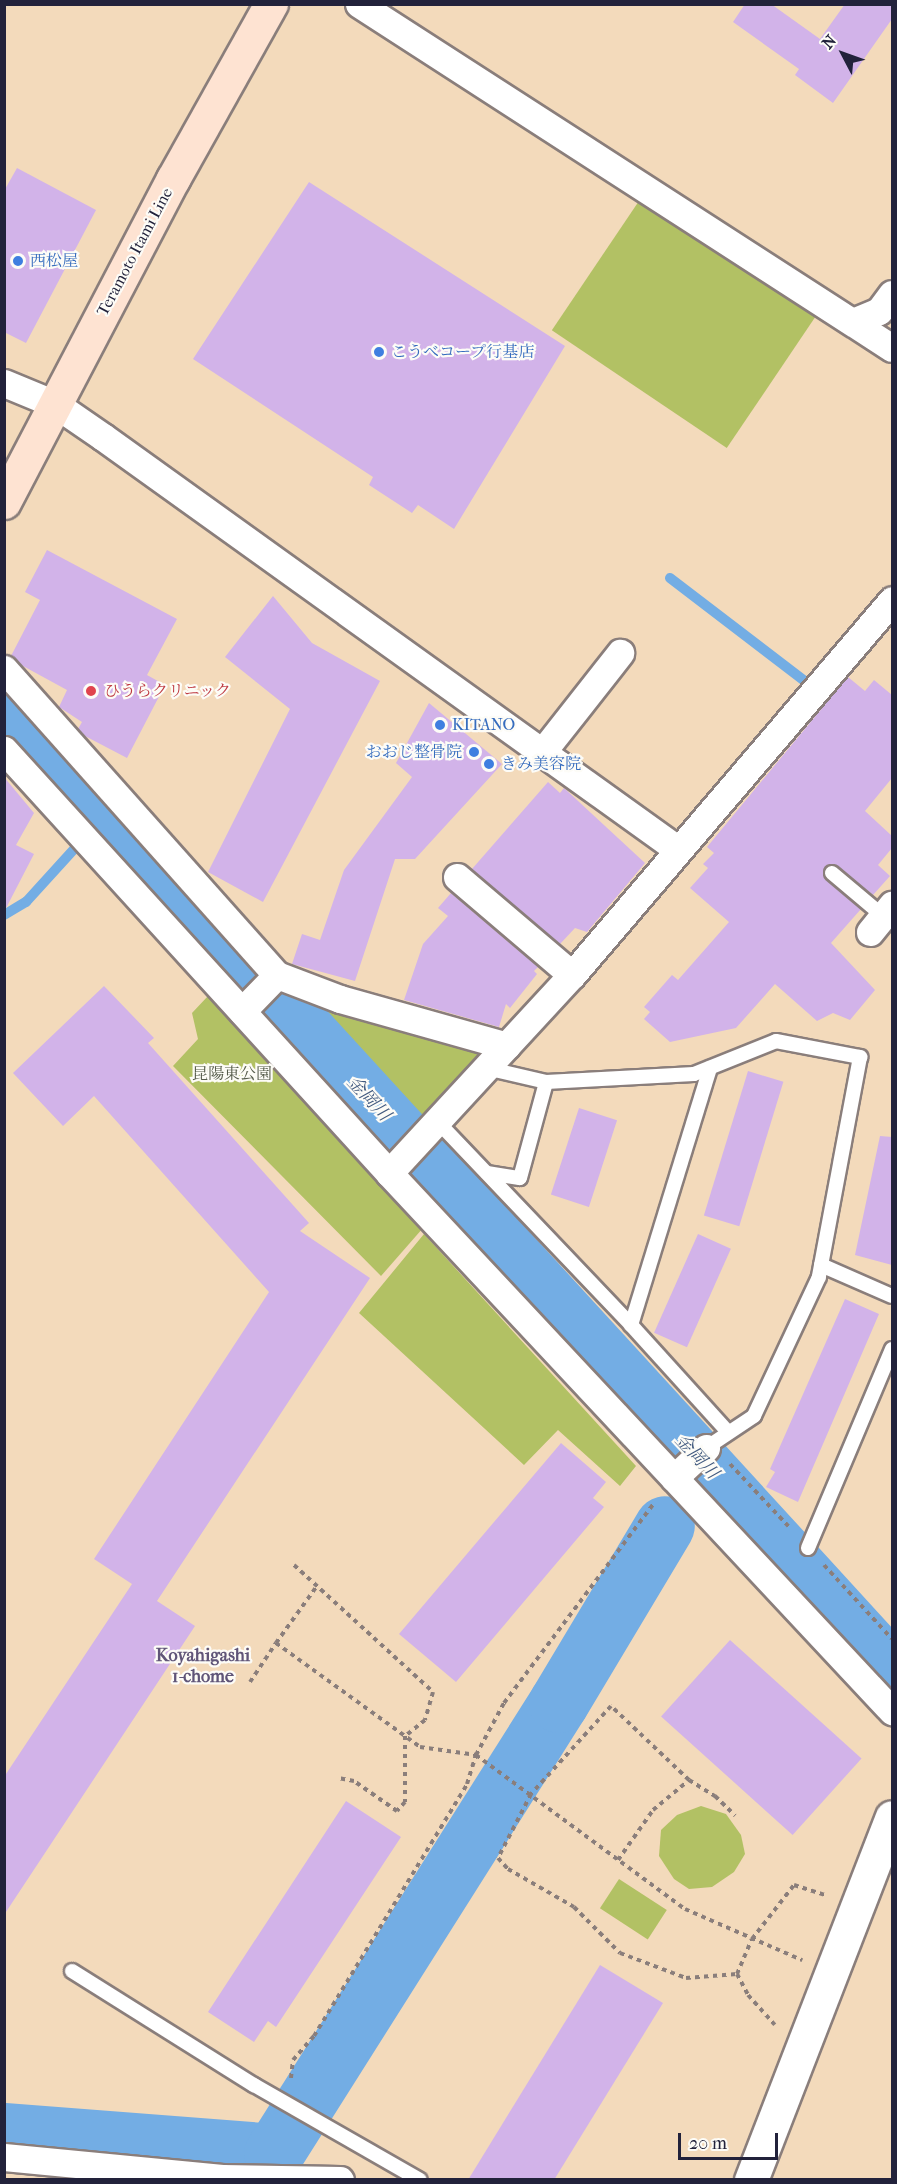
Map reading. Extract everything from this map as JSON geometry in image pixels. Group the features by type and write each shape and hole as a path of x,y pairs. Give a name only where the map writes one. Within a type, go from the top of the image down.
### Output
{"main road":[{"name":"Teramoto Itami Line","path":"4,502 173,179 271,4"}],"street":[{"path":"359,4 892,348"},
{"path":"853,322 879,311 892,294"},
{"path":"4,383 55,404 677,849"},
{"path":"389,1173 572,975 677,849 892,600"},
{"path":"543,751 620,652"},
{"path":"4,669 277,975 340,999 507,1046"},
{"path":"4,750 389,1173 689,1464 892,1711"},
{"path":"457,877 572,975"},
{"path":"242,1011 277,975"},
{"path":"751,2180 892,1817"},
{"path":"4,2157 222,2178 340,2180"}],"lane":[{"path":"832,873 882,917"},
{"path":"486,1068 546,1082 694,1074 776,1041 860,1057 819,1277 754,1416 728,1432 689,1464"},
{"path":"631,1325 710,1068"},
{"path":"487,1173 520,1178 546,1082"},
{"path":"437,1121 631,1325 728,1432"},
{"path":"821,1266 892,1296"},
{"path":"808,1548 892,1349"},
{"path":"72,1971 288,2104 420,2180"}],"path":[{"path":"288,2104 294,2060 314,2036 461,1794 476,1755 504,1703 689,1464"},
{"path":"294,1564 433,1692 425,1720 405,1736"},
{"path":"250,1682 317,1586"},
{"path":"276,1643 420,1747 476,1755 684,1910 831,1973"},
{"path":"735,1815 716,1796 689,1780 611,1706 531,1794 498,1858 508,1869 574,1907 620,1953 686,1978 737,1974"},
{"path":"338,1778 354,1780 397,1811 405,1802 405,1736"},
{"path":"618,1860 653,1810 689,1780"},
{"path":"737,1974 752,1939 794,1885 858,1905"},
{"path":"737,1974 748,1995 800,2052"}],"green space":[{"path":"643,195 818,313 727,448 552,330"},
{"path":"301,995 492,1046 422,1126"},
{"name":"昆陽東公園","path":"208,996 423,1228 381,1276 173,1066 198,1039 192,1013"},
{"path":"424,1234 636,1466 620,1486 558,1430 524,1465 359,1313"},
{"path":"701,1806 726,1814 741,1835 745,1854 734,1872 712,1887 689,1889 674,1879 659,1856 661,1830 677,1815"},
{"path":"619,1879 667,1910 648,1939 600,1908"}],"building":[{"path":"745,4 771,4 820,39 845,4 892,4 892,19 833,103 795,75 799,69 733,22"},
{"path":"17,168 96,210 26,343 4,332 4,191"},
{"name":"こうべコープ行基店","path":"309,182 565,346 454,529 418,505 412,513 369,485 373,477 193,359"},
{"path":"47,550 177,619 147,675 165,685 127,758 85,736 78,729 82,722 59,707 67,690 23,666 11,656 40,600 25,592"},
{"path":"273,596 312,643 380,681 263,902 208,872 290,709 225,657"},
{"path":"848,677 865,691 874,680 892,695 892,778 865,811 892,836 892,848 878,865 890,876 873,895 837,866 828,865 823,872 826,880 861,909 831,943 875,990 850,1020 833,1013 817,1021 775,984 736,1028 670,1042 644,1019 650,1012 644,1007 672,975 678,980 729,922 690,888 708,868 703,864 714,853 707,847"},
{"path":"429,703 502,764 415,859 395,859 355,981 292,964 302,934 320,940 344,870 412,777 396,763"},
{"path":"4,777 34,813 16,845 34,854 4,912"},
{"path":"548,782 560,793 564,788 645,863 587,932 575,928 560,944 472,869"},
{"path":"451,893 538,967 534,971 537,974 510,1008 506,1004 499,1027 404,1000 423,944 448,916 438,908"},
{"path":"104,986 154,1038 148,1043 309,1223 300,1231 370,1278 157,1601 195,1626 4,1915 4,1777 132,1584 94,1559 269,1292 94,1096 63,1126 13,1073"},
{"path":"748,1071 783,1082 739,1226 704,1215"},
{"path":"579,1108 617,1120 589,1207 551,1195"},
{"path":"880,1136 892,1137 892,1265 855,1255"},
{"path":"698,1234 731,1249 687,1347 654,1333"},
{"path":"845,1299 879,1314 798,1502 766,1487 775,1472 770,1469"},
{"path":"561,1443 606,1482 593,1498 604,1507 456,1682 399,1634"},
{"path":"730,1640 862,1758 793,1835 661,1717"},
{"path":"346,1801 401,1837 276,2027 268,2021 254,2042 208,2012"},
{"path":"600,1965 663,2003 554,2180 468,2180"}],"waterway":[{"path":"670,578 840,708"},
{"name":"金岡川","path":"4,702 892,1672"},
{"path":"4,915 26,902 106,814"},
{"path":"4,2133 274,2154 559,1703 665,1526"}],"place":[{"name":"西松屋","path":"18,261"},
{"name":"こうべコープ行基店","path":"379,352"},
{"name":"ひうらクリニック","path":"91,691"},
{"name":"KITANO","path":"440,725"},
{"name":"おおじ整骨院","path":"474,752"},
{"name":"きみ美容院","path":"489,764"}],"district":[{"name":"Koyahigashi 1-chome","path":"203,1667"}]}
